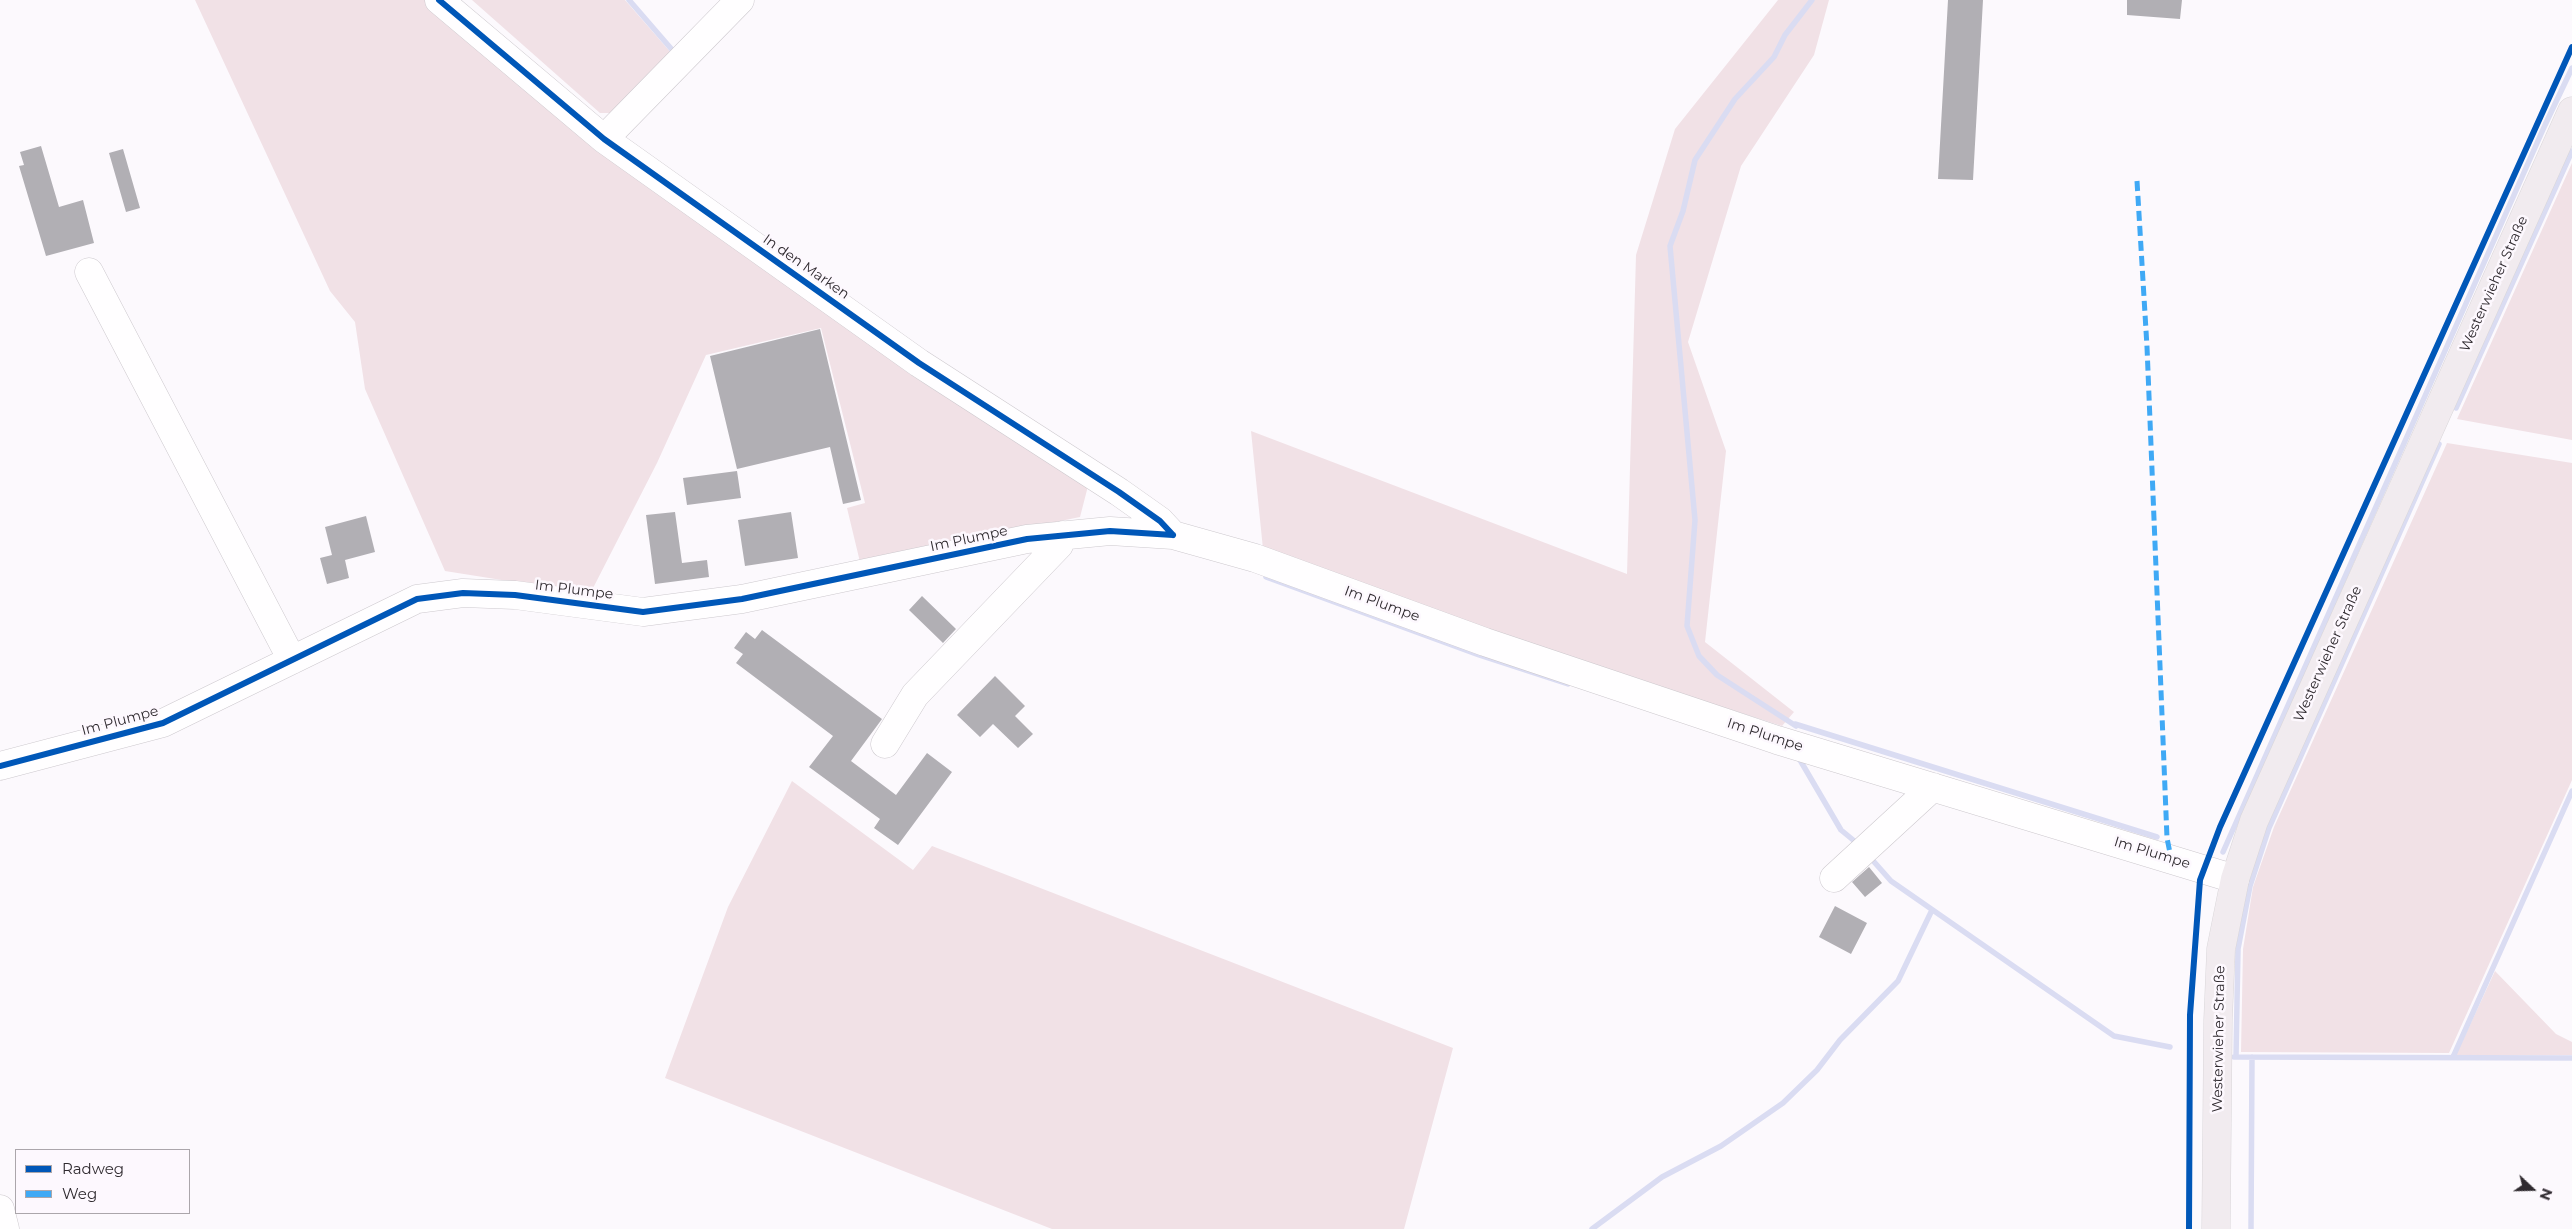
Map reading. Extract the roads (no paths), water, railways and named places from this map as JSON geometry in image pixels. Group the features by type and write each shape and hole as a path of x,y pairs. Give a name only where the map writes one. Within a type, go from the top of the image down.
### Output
{"main road":[{"name":"Westerwieher Straße","path":"2216,1229 2218,1020 2221,949 2235,879 2254,821 2572,111"}],"street":[{"name":"In den Marken","path":"440,0 604,139 919,363 1119,492 1160,521 1173,535"},
{"path":"604,139 740,0"},
{"path":"89,272 292,660"},
{"path":"1110,531 1119,492"},
{"name":"Im Plumpe","path":"0,766 164,723 417,599 463,593 506,595 643,612 742,599 1027,539 1110,531 1173,535 1256,558 1485,642 1778,740 2235,879"},
{"path":"885,744 915,695 1060,546 1063,535"},
{"path":"1834,878 1933,787"},
{"path":"0,1210 5,1229"}],"waterway":[{"path":"629,0 674,52"},
{"path":"1796,726 1717,675 1699,656 1687,626 1695,520 1670,246 1683,211 1695,160 1735,99 1774,57 1785,35 1812,0"},
{"path":"2223,852 2572,68"},
{"path":"2456,408 2572,151"},
{"path":"2236,1057 2238,949 2250,886 2269,828 2439,444"},
{"path":"1266,577 1479,655 1568,684"},
{"path":"1795,724 2157,837"},
{"path":"1801,756 1800,760 1841,830 1858,844"},
{"path":"2453,1057 2572,791"},
{"path":"1868,855 1891,881 2114,1036 2170,1047"},
{"path":"1592,1229 1662,1177 1721,1146 1783,1103 1817,1070 1840,1040 1898,981 1932,910"},
{"path":"2234,1057 2572,1058"},
{"path":"2251,1229 2252,1057"}]}
